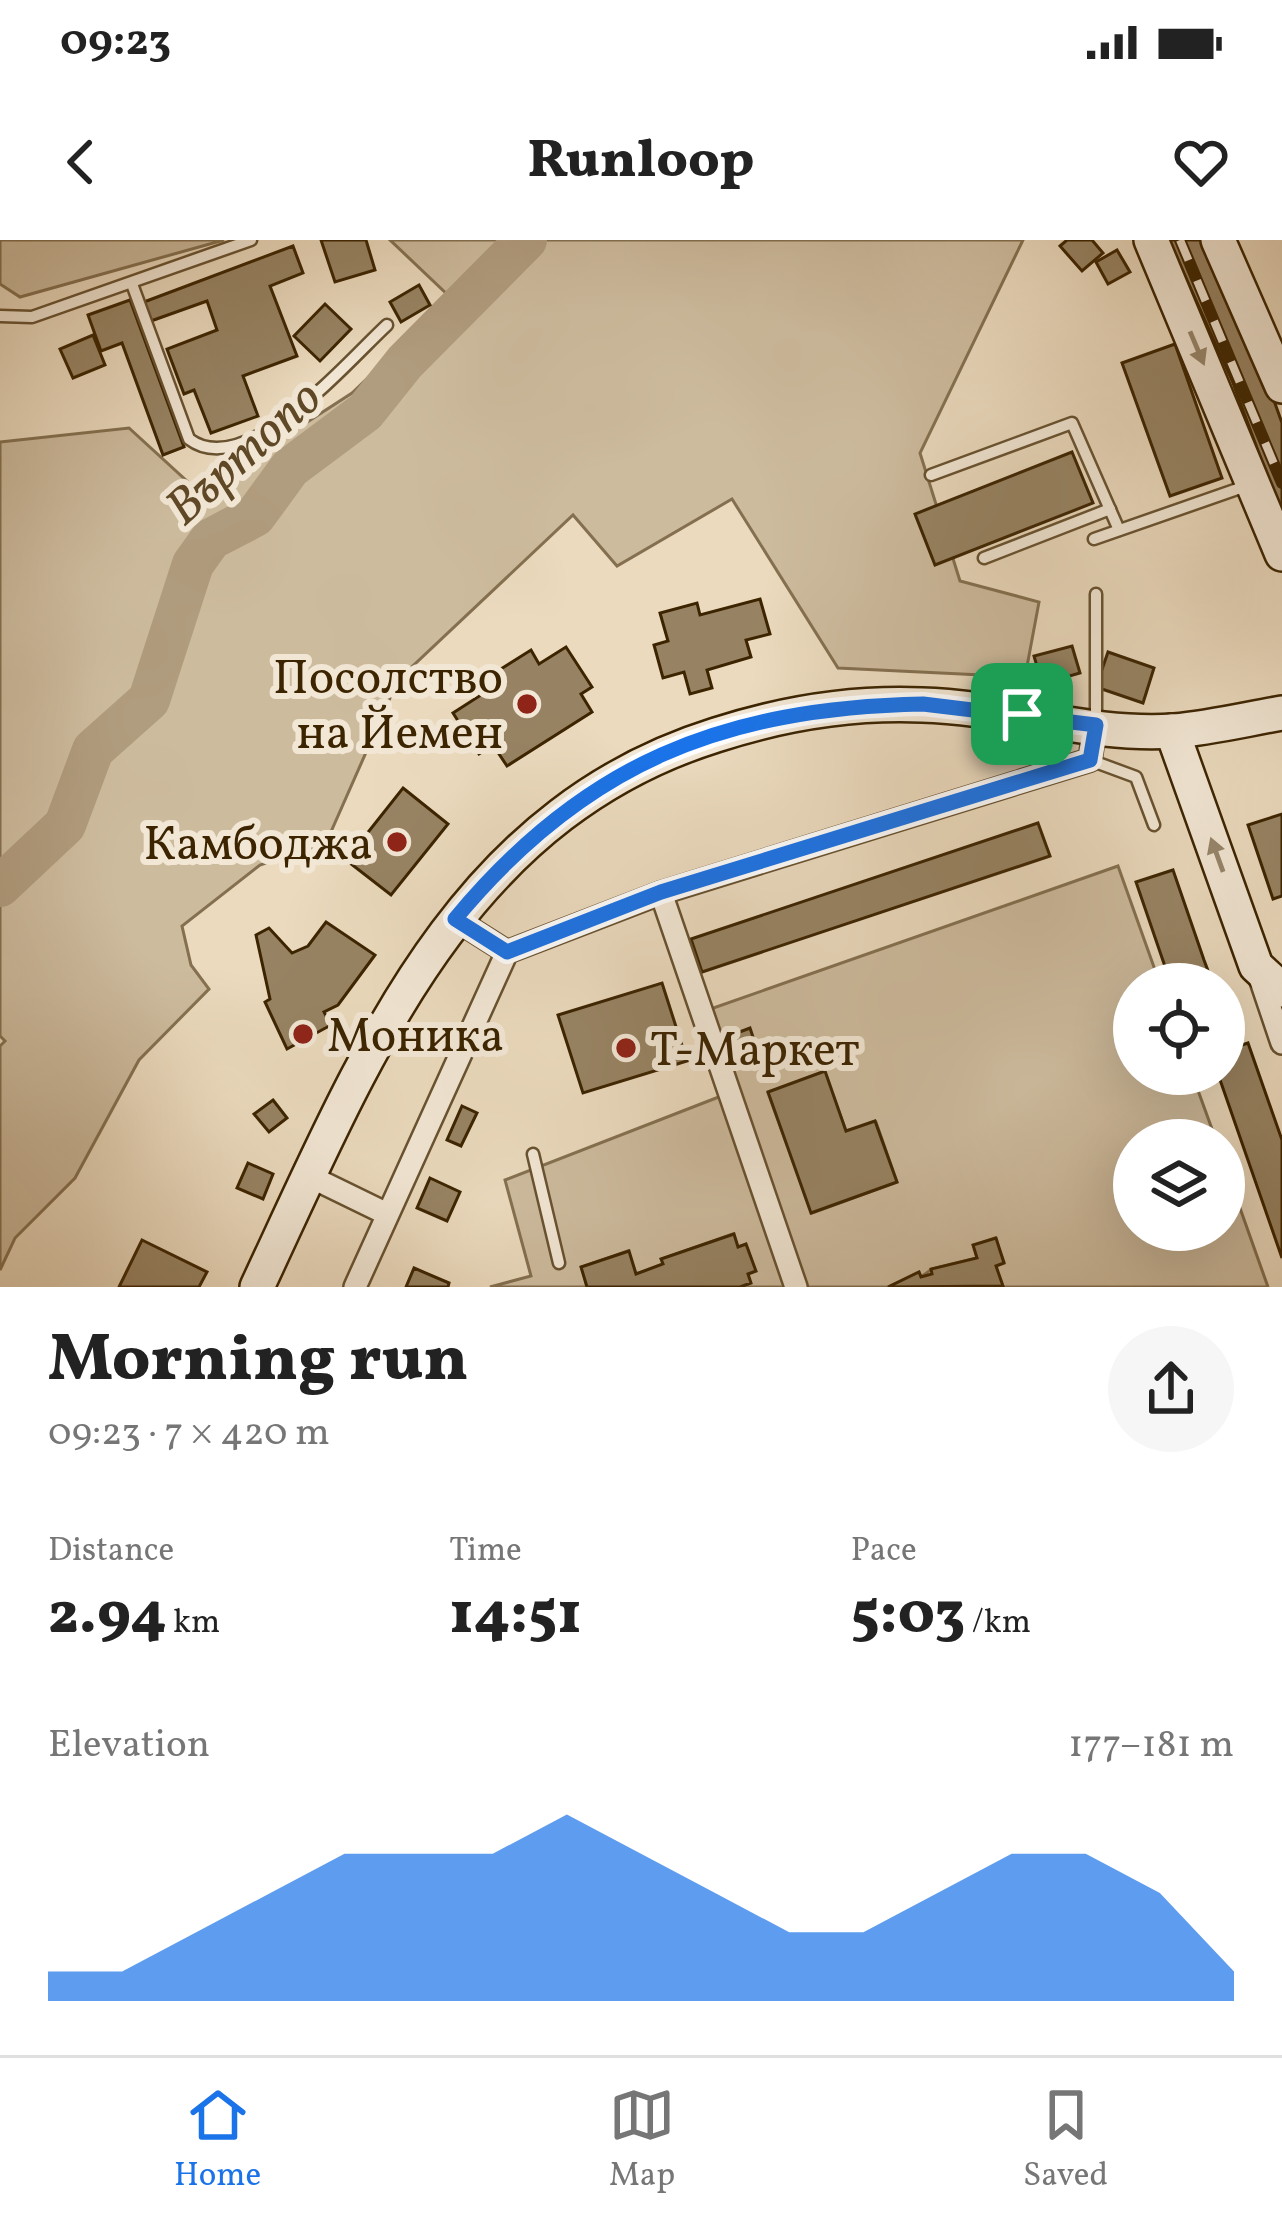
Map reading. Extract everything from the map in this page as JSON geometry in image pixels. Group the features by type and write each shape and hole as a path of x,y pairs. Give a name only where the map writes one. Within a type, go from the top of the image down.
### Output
{"street":[{"path":"1151,240 1282,554"},
{"path":"1218,240 1282,386"},
{"path":"256,1287 403,993 494,873 572,802 648,760 755,722 840,706 923,704 1172,731 1282,713"},
{"path":"355,1287 507,952 661,892 1090,760 1096,725"},
{"path":"1172,731 1282,1042"},
{"path":"661,892 796,1287"},
{"path":"455,919 507,952"},
{"path":"1256,965 1282,990"},
{"path":"309,1177 387,1214"}],"lane":[{"path":"0,316 32,317 251,240"},
{"path":"132,284 189,439 208,449 224,451 266,432 387,326"},
{"path":"931,475 1072,423 1118,530"},
{"path":"1094,539 1255,482"},
{"path":"984,558 1110,509"},
{"path":"1096,594 1096,725"},
{"path":"1090,760 1136,776 1154,826"},
{"path":"533,1154 560,1263"}],"shaded area":[{"path":"0,240 224,240 20,297 0,284"},
{"path":"390,240 1023,240 920,453 960,581 1039,602 1025,677 838,668 732,499 617,566 573,515 398,680 326,843 260,865 182,926 191,965 209,989 139,1060 75,1178 15,1238 0,1270 0,1046 5,1041 0,1036 0,442 129,428 199,492 352,393 451,298"},
{"path":"1118,866 1153,963 1113,963 1113,1095 1200,1095 1208,1119 1113,1119 1113,1251 1245,1251 1245,1222 1268,1287 1001,1287 996,1266 1004,1262 995,1238 974,1245 977,1258 932,1269 921,1277 919,1272 888,1287 740,1287 750,1283 748,1274 755,1270 746,1245 738,1247 733,1234 662,1259 663,1264 636,1274 628,1251 582,1267 587,1287 490,1287 531,1276 505,1180 729,1093 702,1012","holes":["824,1072 846,1131 876,1122 897,1182 812,1213 768,1093"]}],"building":[{"path":"321,240 366,240 375,270 335,282"},
{"path":"1067,240 1092,240 1103,253 1082,271 1060,246"},
{"path":"1169,240 1205,240 1263,370 1282,423 1282,516 1233,383"},
{"path":"293,246 303,273 270,286 297,356 243,376 258,416 211,433 194,390 184,394 167,349 217,330 207,301 151,321 144,302"},
{"path":"1117,250 1130,272 1108,284 1096,262"},
{"path":"419,285 430,305 401,322 390,302"},
{"path":"130,300 184,447 163,455 122,343 101,351 88,315"},
{"path":"325,304 351,329 320,361 294,336"},
{"path":"93,335 105,365 73,378 60,349"},
{"path":"1175,344 1222,478 1170,496 1122,363"},
{"path":"1072,452 1093,503 935,565 915,514"},
{"path":"760,599 770,634 746,640 751,657 707,670 712,688 690,694 684,672 663,678 654,645 668,641 660,613 697,603 700,615"},
{"path":"1072,646 1080,673 1042,684 1034,656"},
{"name":"Посолство на Йемен","path":"566,647 592,687 581,694 592,712 507,766 493,745 479,754 453,713 481,695 474,686 531,650 539,664"},
{"path":"1108,652 1154,668 1143,703 1096,687"},
{"name":"Камбоджа","path":"403,788 448,824 391,895 346,860"},
{"path":"1282,814 1282,896 1273,899 1248,825"},
{"path":"1038,823 1050,856 702,972 691,939"},
{"path":"1173,870 1206,963 1164,963 1136,882"},
{"path":"326,922 375,955 338,1005 324,1012 331,1025 287,1049 265,1002 270,999 256,935 269,928 292,953 308,946"},
{"name":"Т-Маркет","path":"662,983 687,1061 583,1093 558,1015"},
{"path":"750,1028 757,1049 731,1059 724,1038"},
{"path":"1245,1044 1282,1140 1282,1258 1245,1152 1245,1119 1234,1119 1225,1095 1245,1095"},
{"path":"825,1071 846,1131 875,1121 897,1182 811,1213 768,1092"},
{"path":"273,1100 287,1118 269,1132 254,1114"},
{"path":"462,1106 477,1113 461,1146 447,1140"},
{"path":"248,1163 273,1174 263,1199 237,1188"},
{"path":"430,1178 460,1192 447,1221 417,1208"},
{"path":"734,1234 738,1247 746,1244 756,1271 748,1274 751,1283 740,1287 587,1287 581,1267 629,1251 636,1274 663,1264 661,1259"},
{"path":"996,1238 1004,1263 996,1266 1003,1286 888,1287 919,1272 921,1277 932,1274 931,1269 977,1258 973,1245"},
{"path":"142,1240 207,1272 199,1287 119,1287"},
{"path":"414,1268 449,1283 448,1287 406,1287"}],"waterway":[{"name":"Въртопо","path":"0,886 65,825 93,750 149,700 193,564 211,539 255,516 290,468 365,412 405,362 526,240"}],"railway":[{"path":"1180,240 1282,483"}],"place":[{"name":"Посолство на Йемен","path":"527,704"},
{"name":"Камбоджа","path":"397,842"},
{"name":"Моника","path":"303,1034"},
{"name":"Т-Маркет","path":"626,1048"}],"route":[{"path":"923,704 1022,714 1096,725 1090,760 661,892 507,952 455,919 494,873 572,802 648,760 693,742 755,722 840,706 923,704"}]}
